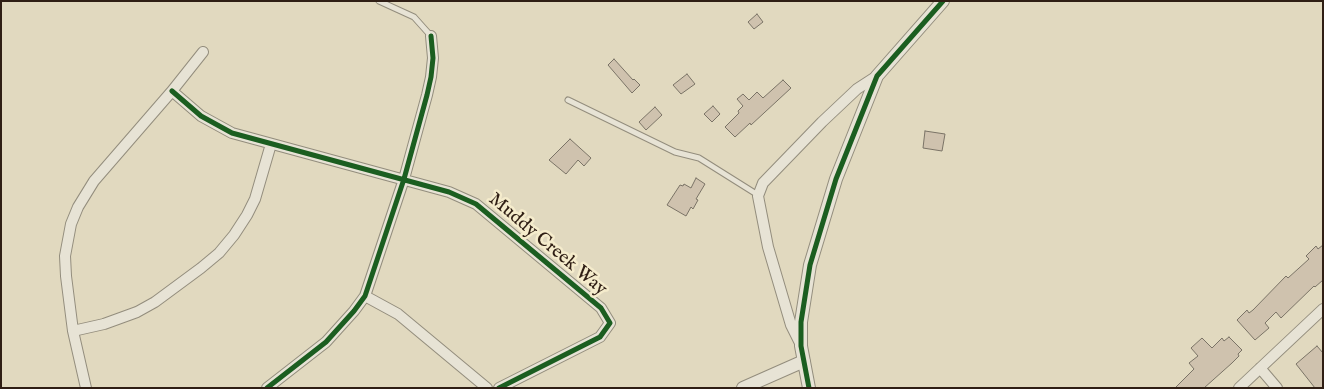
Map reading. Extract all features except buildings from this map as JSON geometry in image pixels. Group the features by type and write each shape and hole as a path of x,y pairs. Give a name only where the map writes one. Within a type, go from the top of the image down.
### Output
{"street":[{"path":"801,346 791,325 768,247 758,196 763,183 857,88 877,76 943,1"},
{"path":"267,388 279,384 326,342 365,296 404,179 431,77 431,36"},
{"path":"86,388 73,331 66,276 65,256 71,224 78,207 94,181 172,92 203,52"},
{"path":"810,388 801,346 801,322 810,265 836,179 877,76"},
{"name":"Muddy Creek Way","path":"172,92 201,116 232,133 449,192 476,204 601,308 610,323 600,337 499,388"},
{"path":"73,331 104,324 137,312 155,302 218,253 234,235 255,199 271,144"},
{"path":"365,296 398,314 488,388"},
{"path":"1240,388 1323,309"},
{"path":"744,388 804,361"},
{"path":"1260,368 1277,388"}],"lane":[{"path":"379,1 414,17 431,36"},
{"path":"568,100 675,152 699,158 758,196"}],"cycle path":[{"path":"809,388 801,346 801,322 810,265 836,179 877,76 943,1"},
{"path":"267,388 326,342 365,296 404,179 427,95 433,58 431,36"},
{"path":"172,91 201,116 232,133 449,192 476,204 601,308 610,323 600,337 499,388"}]}
